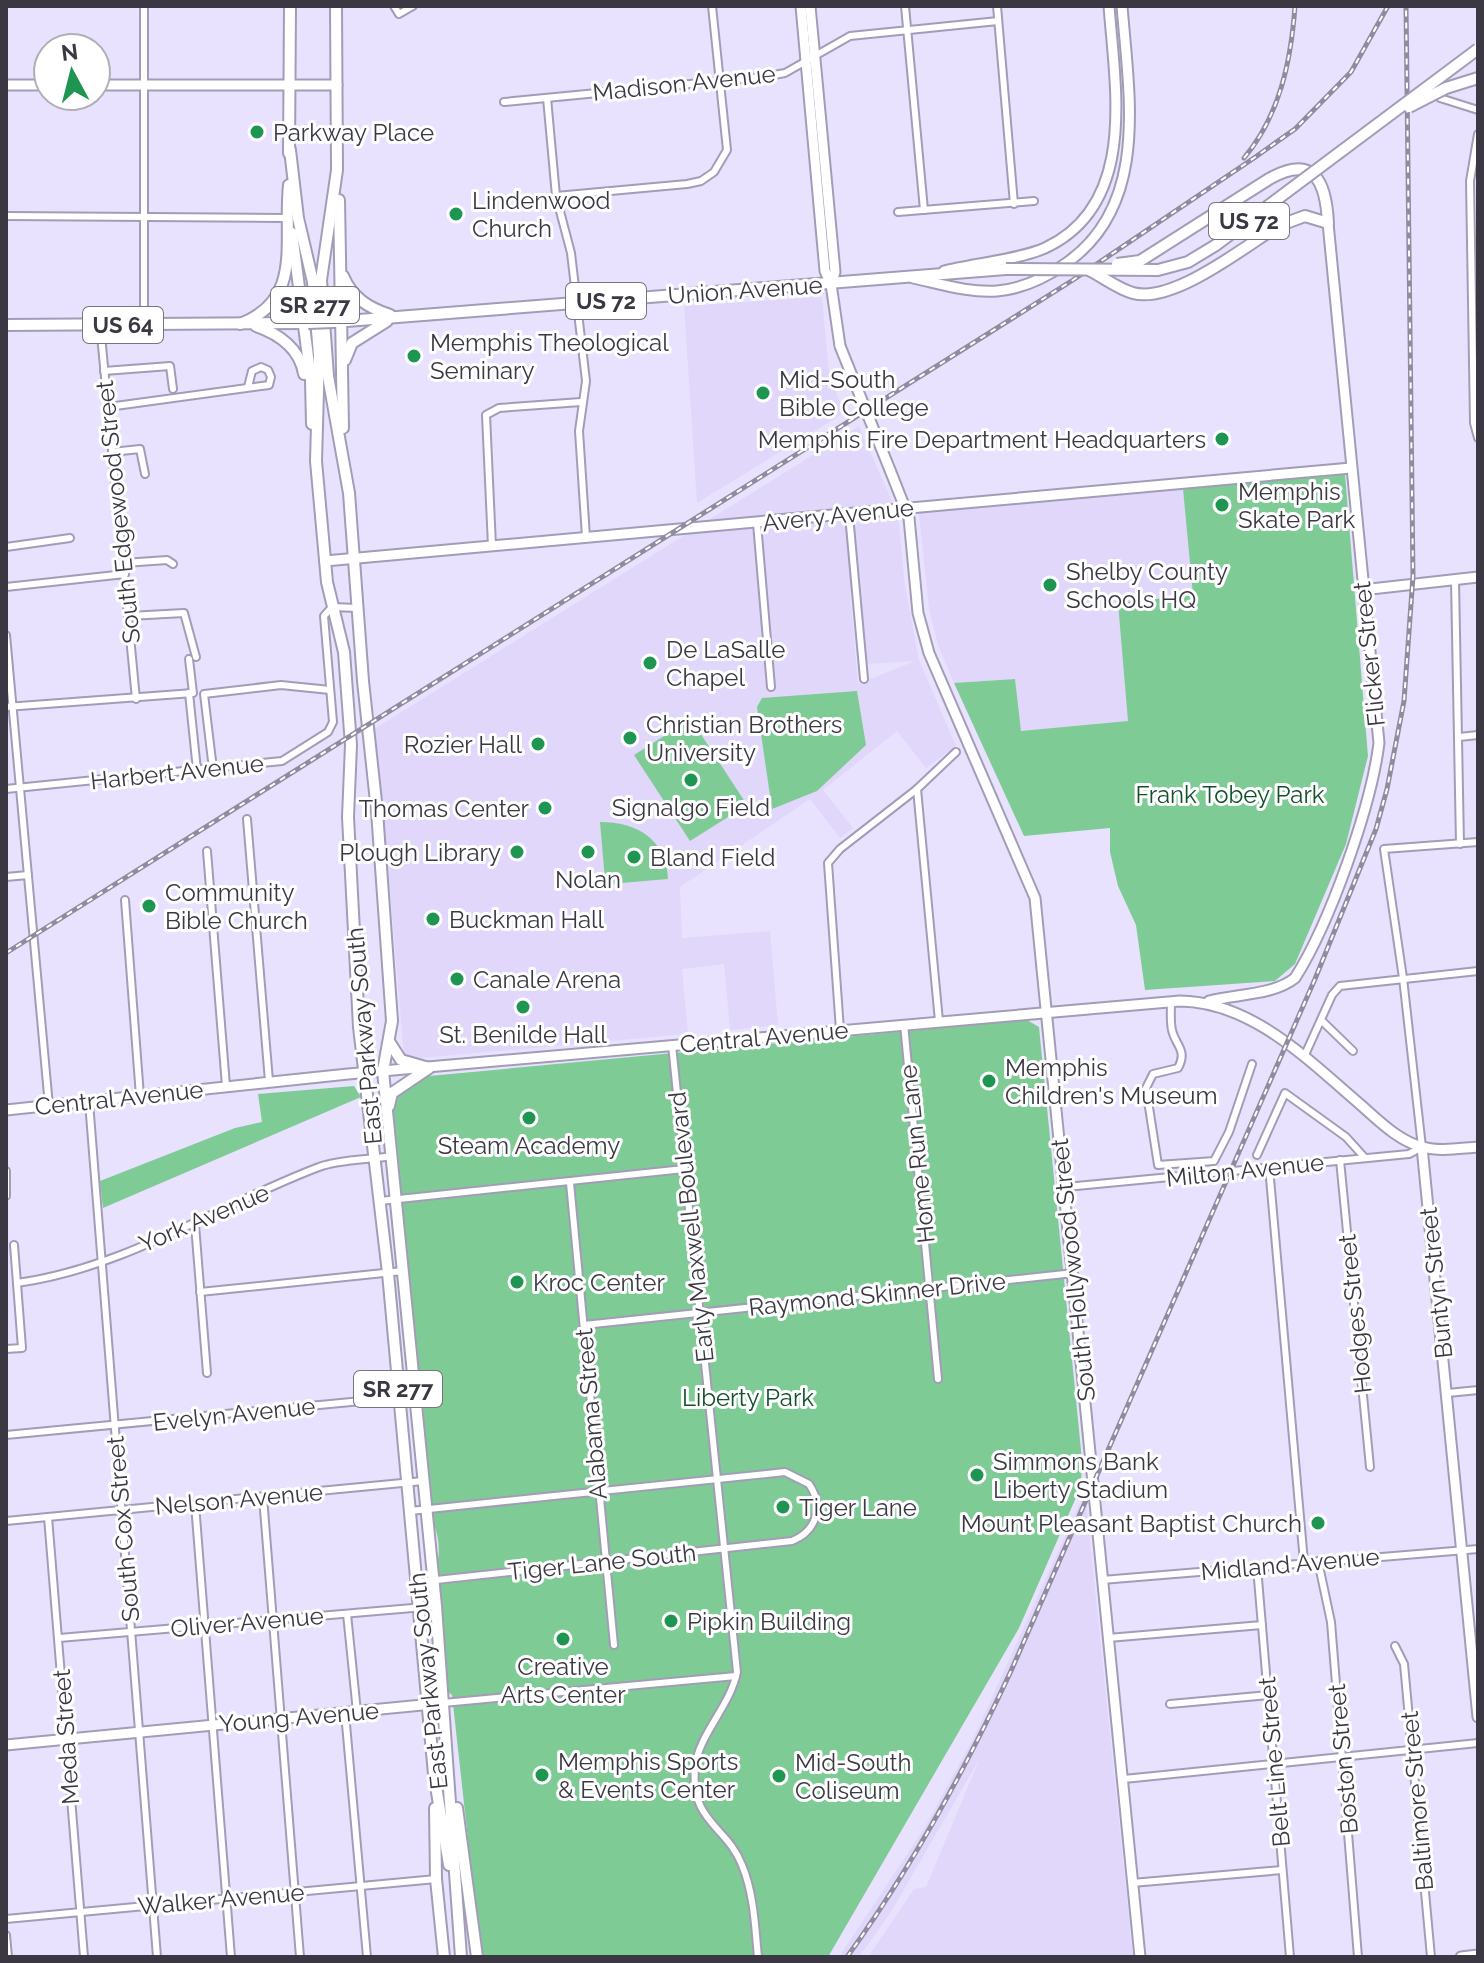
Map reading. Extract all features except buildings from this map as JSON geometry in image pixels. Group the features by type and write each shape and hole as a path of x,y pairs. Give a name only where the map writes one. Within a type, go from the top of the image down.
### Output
{"main road":[{"path":"245,324 266,311 282,292 286,277 290,6"},
{"path":"336,6 340,268 337,322 342,369 344,459"},
{"name":"Union Avenue","path":"6,325 337,322 1006,269 1158,270 1188,262 1216,245 1478,49"},
{"name":"Union Avenue","path":"1389,118 1446,88 1478,78"},
{"name":"East Parkway South","path":"290,150 296,207 313,282 319,355 316,461 325,561 332,607 344,652 351,745 348,817 364,1072 388,1273 434,1774 459,1926"},
{"path":"1294,169 1316,176 1326,192 1328,223 1305,216 1278,226 1179,287 1157,295 1133,293 1087,269 1140,261 1269,179 1294,169"},
{"name":"East Parkway South","path":"337,170 321,270 328,376 344,459 377,811 392,1021 383,1071 436,1606 461,1957"},
{"path":"289,182 311,380 311,418"},
{"path":"340,268 354,294 366,305 396,317"},
{"path":"342,369 352,343 377,324 396,317"},
{"path":"245,324 267,330 297,354 303,365 316,461"},
{"path":"389,1039 395,1056 429,1068"},
{"path":"387,1112 392,1093 429,1068"},
{"path":"449,1761 477,1957"},
{"path":"434,1774 436,1879 444,1957"}],"street":[{"path":"144,6 144,325"},
{"path":"394,6 399,14 413,6"},
{"path":"556,196 687,184 701,181 714,172 727,150 712,6"},
{"path":"801,6 808,33"},
{"path":"808,33 810,6"},
{"path":"905,6 924,210"},
{"path":"997,6 1014,204"},
{"path":"913,278 1042,250 1082,221 1103,187 1114,158 1114,74 1109,6"},
{"path":"913,278 975,291 1000,291 1039,279 1085,251 1110,220 1119,192 1129,131 1122,6"},
{"name":"Madison Avenue","path":"504,102 785,73 850,36 998,21"},
{"name":"South Hollywood Street","path":"808,33 835,272 831,284 840,346 906,508 918,613 926,644 1035,898 1140,1957"},
{"path":"1114,74 1127,74"},
{"path":"6,85 32,85"},
{"path":"112,85 337,85"},
{"path":"547,98 556,196 571,253 586,381 579,431 586,537"},
{"path":"1440,98 1478,110"},
{"path":"1478,134 1473,150 1470,212 1475,296 1474,423 1478,438"},
{"path":"1103,187 1119,192"},
{"path":"898,212 1034,201"},
{"path":"1470,212 1478,211"},
{"path":"6,216 285,218"},
{"name":"Flicker Street","path":"1208,1001 1243,992 1281,989 1295,978 1343,872 1375,778 1379,743 1328,223"},
{"name":"South Edgewood Street","path":"100,325 136,699"},
{"path":"104,371 170,366 173,389"},
{"path":"108,407 248,387"},
{"path":"492,546 486,415 499,408 581,402"},
{"path":"112,452 142,450 145,474"},
{"name":"Avery Avenue","path":"325,561 1351,468"},
{"path":"849,515 864,679"},
{"path":"757,523 771,687"},
{"path":"6,547 70,538"},
{"path":"124,563 167,560 173,564"},
{"path":"6,587 125,574"},
{"path":"1362,590 1478,577"},
{"path":"1455,580 1460,844 1478,842"},
{"path":"332,607 357,608"},
{"name":"Harbert Avenue","path":"6,789 213,769 282,761 293,756 328,732 333,722 324,616 332,607"},
{"path":"129,616 184,613 193,658 191,693 197,770"},
{"path":"6,635 9,707 21,788 49,1107"},
{"path":"213,769 204,694 281,685 330,690"},
{"path":"9,707 191,693"},
{"path":"1459,737 1478,735"},
{"path":"840,1030 828,863 840,849 917,789 956,752"},
{"path":"917,789 939,1021"},
{"path":"247,819 269,1081"},
{"name":"Buntyn Street","path":"1460,844 1384,849 1403,978 1422,1147 1478,1717"},
{"path":"207,851 226,1086"},
{"path":"6,877 28,875"},
{"path":"125,900 140,1096"},
{"path":"1304,1057 1339,987 1478,971"},
{"path":"1171,1001 1172,1031 1182,1046 1181,1063 1178,1068 1153,1074 1146,1088 1158,1165 1214,1161 1229,1132 1252,1064"},
{"name":"Central Avenue","path":"6,1110 364,1072 1045,1011 1208,1001 1244,1016 1304,1057 1379,1121 1422,1147"},
{"path":"1321,1020 1353,1051"},
{"name":"Home Run Lane","path":"904,1024 938,1379"},
{"name":"Early Maxwell Boulevard","path":"672,1045 727,1549 736,1676 721,1715 699,1750 695,1789 704,1815 741,1861 750,1887 758,1957"},
{"path":"1257,1155 1285,1093 1346,1137 1365,1158"},
{"name":"South Cox Street","path":"89,1102 157,1957"},
{"path":"1422,1147 1478,1147"},
{"name":"Milton Avenue","path":"1066,1187 1409,1154 1422,1147"},
{"name":"York Avenue","path":"17,1283 60,1275 195,1225 321,1166 392,1156"},
{"name":"Hodges Street","path":"1340,1160 1370,1467"},
{"path":"1269,1167 1304,1562"},
{"path":"380,1201 684,1169"},
{"path":"6,1171 7,1196"},
{"name":"Alabama Street","path":"570,1183 614,1645"},
{"path":"195,1225 207,1373"},
{"path":"6,1349 22,1348 14,1245"},
{"path":"200,1292 403,1271"},
{"name":"Raymond Skinner Drive","path":"584,1325 1074,1273"},
{"path":"1448,1393 1478,1390"},
{"name":"Evelyn Avenue","path":"6,1435 414,1396"},
{"name":"Tiger Lane South","path":"418,1582 786,1542 810,1529 817,1504 804,1480 778,1472 719,1479"},
{"path":"410,1511 719,1479"},
{"name":"Nelson Avenue","path":"6,1521 423,1481"},
{"path":"263,1497 300,1957"},
{"path":"195,1504 231,1957"},
{"name":"Meda Street","path":"48,1517 84,1957"},
{"name":"Midland Avenue","path":"1102,1580 1478,1549"},
{"name":"Boston Street","path":"1318,1561 1331,1622 1358,1957"},
{"name":"Belt Line Street","path":"1257,1567 1290,1957"},
{"name":"Oliver Avenue","path":"59,1638 436,1606"},
{"path":"347,1614 357,1712"},
{"path":"1108,1638 1262,1625"},
{"name":"Baltimore Street","path":"1395,1646 1404,1664 1431,1957"},
{"name":"Young Avenue","path":"6,1745 736,1676"},
{"path":"1170,1704 1269,1695"},
{"path":"345,1713 367,1957"},
{"path":"1124,1779 1478,1743"},
{"path":"1132,1883 1282,1870"},
{"name":"Walker Avenue","path":"6,1919 436,1879"},
{"path":"6,1935 8,1957"},
{"path":"1461,1957 1478,1955"}],"shaded area":[{"name":"Mid-South Bible College","path":"822,297 829,373 844,413 697,503 684,306"},
{"name":"Christian Brothers University","path":"859,426 898,515 905,586 919,660 956,746 926,768 897,731 823,790 853,828 840,838 810,799 680,887 682,938 770,931 778,1025 730,1030 724,964 682,969 688,1034 409,1059 404,1056 382,798 371,731","holes":["850,592 859,592 866,664 915,661 858,684"]},
{"path":"1183,489 1193,595 1118,604 1129,721 1020,732 1015,679 954,683 938,645 929,609 919,513"},
{"path":"1085,1492 1133,1957 868,1957 914,1889 926,1887 980,1758 891,1912 859,1957 839,1957 925,1827 975,1735"}],"green space":[{"name":"Frank Tobey Park","path":"1345,474 1368,756 1346,844 1295,964 1275,981 1145,990 1136,925 1118,886 1110,852 1110,828 1024,836 954,683 1015,679 1021,731 1128,721 1118,603 1193,595 1183,489"},
{"path":"857,691 866,745 817,791 772,809 757,707 762,698"},
{"name":"Signalgo Field","path":"691,719 747,805 690,841 634,755"},
{"name":"Bland Field","path":"600,822 626,825 647,836 662,853 668,879 610,884 605,880"},
{"name":"Liberty Park","path":"1027,1020 1039,1027 1082,1460 1081,1486 1019,1628 828,1957 481,1957 452,1695 448,1692 436,1567 438,1544 432,1522 392,1097 418,1077"},
{"path":"354,1086 361,1097 103,1208 100,1181 235,1128 262,1122 258,1094"}],"railway":[{"path":"1244,158 1267,124 1282,86 1295,6"},
{"path":"6,953 1073,280 1254,158 1295,129 1351,72 1388,6"},
{"path":"847,1957 936,1818 1011,1671 1315,979 1376,829 1404,701 1413,576 1406,6"}],"place":[{"name":"Parkway Place","path":"257,132"},
{"name":"Lindenwood Church","path":"456,214"},
{"name":"Memphis Theological Seminary","path":"414,356"},
{"name":"Mid-South Bible College","path":"763,393"},
{"name":"Memphis Fire Department Headquarters","path":"1222,439"},
{"name":"Memphis Skate Park","path":"1222,505"},
{"name":"Shelby County Schools HQ","path":"1050,585"},
{"name":"De LaSalle Chapel","path":"650,663"},
{"name":"Christian Brothers University","path":"630,738"},
{"name":"Rozier Hall","path":"538,744"},
{"name":"Signalgo Field","path":"691,780"},
{"name":"Thomas Center","path":"545,808"},
{"name":"Plough Library","path":"517,852"},
{"name":"Nolan","path":"588,852"},
{"name":"Bland Field","path":"634,857"},
{"name":"Community Bible Church","path":"149,906"},
{"name":"Buckman Hall","path":"433,919"},
{"name":"Canale Arena","path":"457,979"},
{"name":"St. Benilde Hall","path":"523,1007"},
{"name":"Memphis Children's Museum","path":"989,1081"},
{"name":"Steam Academy","path":"529,1118"},
{"name":"Kroc Center","path":"517,1282"},
{"name":"Simmons Bank Liberty Stadium","path":"977,1475"},
{"name":"Tiger Lane","path":"783,1507"},
{"name":"Mount Pleasant Baptist Church","path":"1318,1523"},
{"name":"Pipkin Building","path":"671,1621"},
{"name":"Creative Arts Center","path":"563,1639"},
{"name":"Memphis Sports & Events Center","path":"542,1775"},
{"name":"Mid-South Coliseum","path":"779,1776"}]}
